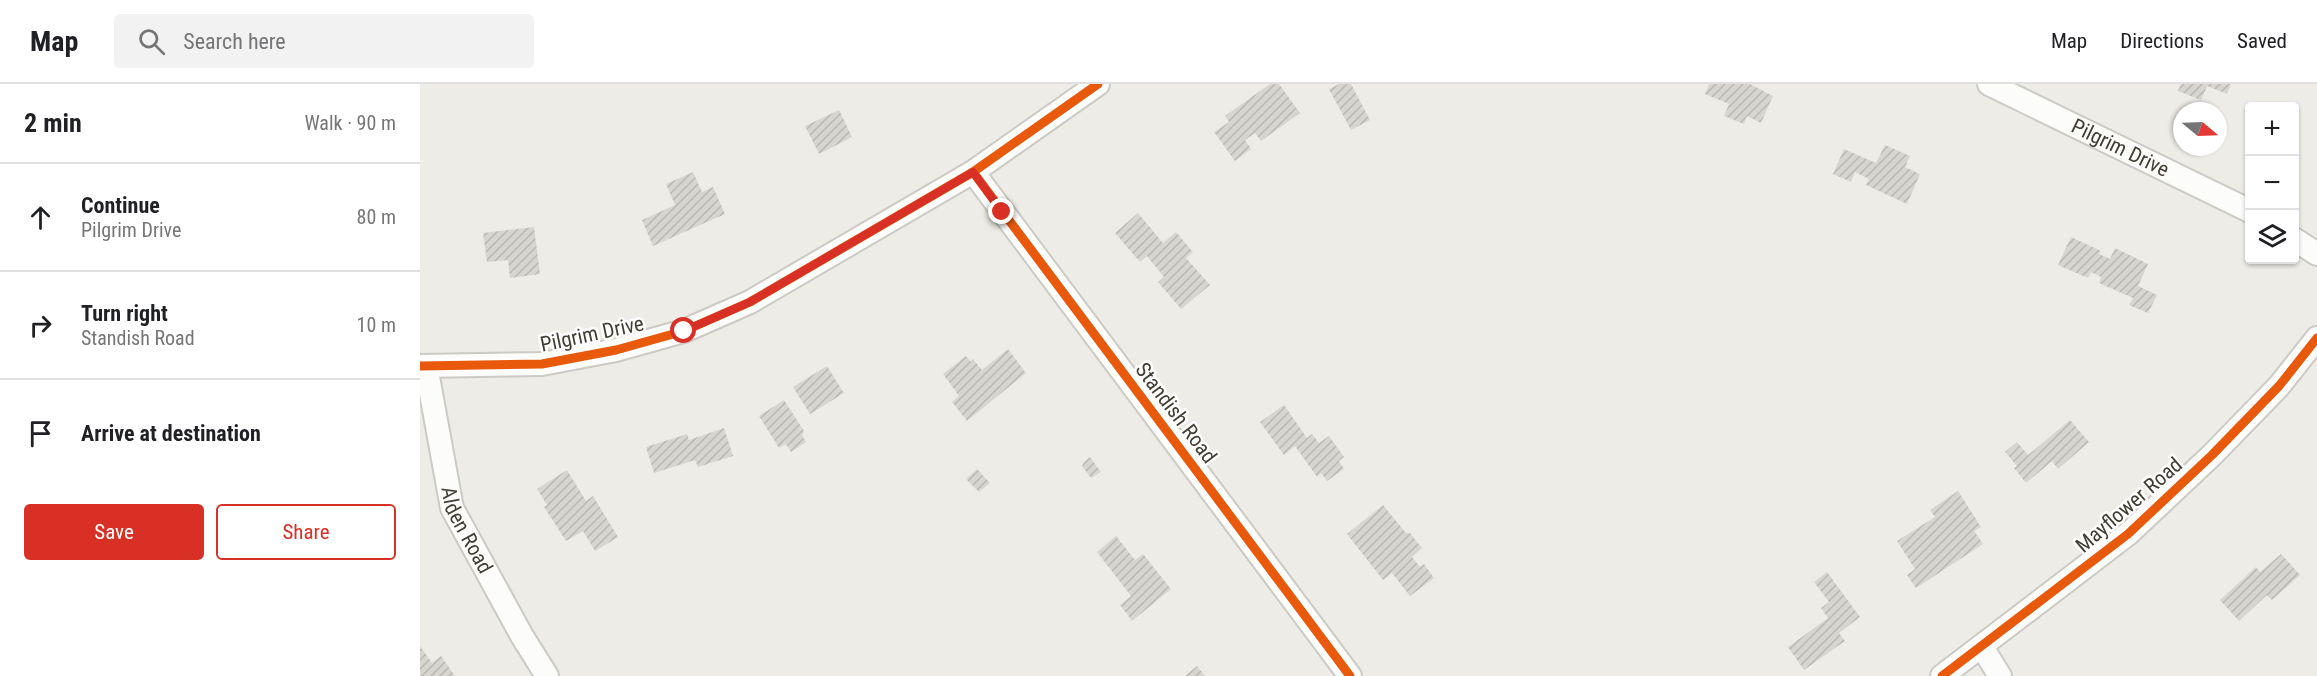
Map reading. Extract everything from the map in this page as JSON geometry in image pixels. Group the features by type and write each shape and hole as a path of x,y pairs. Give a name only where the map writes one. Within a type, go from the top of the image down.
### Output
{"street":[{"name":"Pilgrim Drive","path":"423,366 542,364 616,350 684,331 750,302 973,172 1098,84"},
{"name":"Pilgrim Drive","path":"1989,84 2248,210"},
{"name":"Standish Road","path":"973,172 1350,676"},
{"path":"2299,243 2317,254"},
{"name":"Mayflower Road","path":"1942,676 2128,534 2254,412 2317,338"},
{"name":"Alden Road","path":"423,366 452,508 522,636 548,676"},
{"path":"1982,647 2000,676"}],"building":[{"path":"1270,84 1279,84 1300,113 1261,141 1255,133 1245,140 1251,149 1235,161 1214,132 1229,122 1225,116"},
{"path":"1339,84 1351,84 1370,120 1351,130 1329,89"},
{"path":"1709,84 1750,84 1773,96 1761,123 1747,116 1744,124 1724,116 1729,104 1705,94"},
{"path":"2181,84 2231,84 2227,94 2207,86 2201,100 2178,91"},
{"path":"839,110 852,137 819,154 805,126"},
{"path":"1885,145 1910,156 1905,167 1920,174 1907,204 1866,185 1869,179 1855,172 1851,182 1833,174 1844,149 1876,163"},
{"path":"693,172 702,192 713,187 725,214 653,246 642,220 675,205 666,184"},
{"path":"1138,213 1163,243 1176,232 1193,252 1186,258 1210,285 1181,309 1158,282 1164,277 1147,256 1140,262 1115,233"},
{"path":"534,227 540,274 510,278 508,260 487,262 483,233"},
{"path":"2071,237 2101,251 2099,254 2110,259 2115,248 2148,264 2138,286 2157,295 2148,313 2129,305 2133,298 2099,283 2101,277 2091,272 2088,278 2058,265"},
{"path":"1008,349 1026,373 967,421 952,402 959,396 943,374 966,356 971,362 973,359 982,370"},
{"path":"827,366 844,393 810,414 793,387"},
{"path":"784,400 804,431 802,435 806,442 791,452 786,444 779,448 759,416"},
{"path":"1284,405 1307,438 1312,434 1319,443 1329,436 1344,457 1339,461 1344,469 1327,481 1321,473 1317,477 1295,446 1284,455 1260,422"},
{"path":"2070,420 2089,442 2058,469 2052,461 2026,483 2014,468 2017,466 2005,452 2017,442 2028,455"},
{"path":"724,428 733,456 698,467 695,460 654,473 646,447 687,434 689,440"},
{"path":"1090,457 1101,472 1091,478 1082,466"},
{"path":"977,469 990,483 979,492 966,479"},
{"path":"567,470 586,501 593,496 618,537 595,551 583,531 566,541 544,507 547,505 537,489"},
{"path":"1958,491 1981,527 1974,531 1983,544 1916,588 1907,575 1915,569 1897,541 1935,517 1930,510"},
{"path":"1383,505 1422,548 1412,557 1420,567 1424,564 1434,578 1410,596 1392,573 1383,580 1347,534"},
{"path":"1116,536 1135,560 1143,554 1171,589 1132,621 1120,605 1131,596 1097,552"},
{"path":"2281,554 2300,575 2272,600 2267,595 2239,621 2220,600 2256,567 2260,572"},
{"path":"1827,572 1860,617 1839,633 1845,641 1804,670 1788,647 1828,618 1821,608 1829,602 1814,582"},
{"path":"420,646 432,663 441,656 455,676 420,676"},
{"path":"1197,666 1205,676 1185,676"}],"cycle path":[{"path":"420,366 542,364 616,350 684,331 750,302 973,172 1098,84"},
{"path":"973,172 1350,676"},
{"path":"1942,676 2128,534 2212,455 2279,386 2317,338"}],"route":[{"path":"684,331 750,302 973,172 1002,212"}]}
